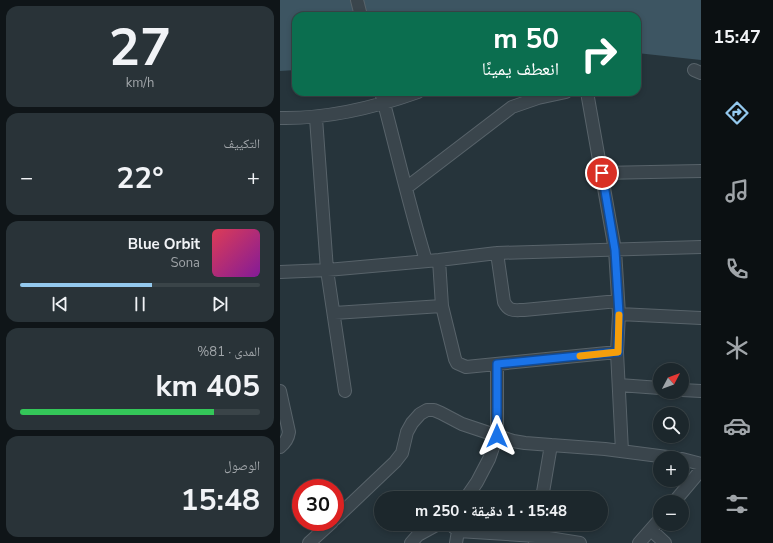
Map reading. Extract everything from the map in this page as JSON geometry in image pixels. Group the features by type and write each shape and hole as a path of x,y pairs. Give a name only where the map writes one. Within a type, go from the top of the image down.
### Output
{"street":[{"path":"357,0 360,12"},
{"path":"382,96 426,261"},
{"path":"280,118 316,118 345,114 384,104 407,96"},
{"path":"406,188 512,107 547,96"},
{"path":"588,96 615,250 619,314 618,352 622,451"},
{"path":"316,118 328,270 345,392"},
{"path":"602,173 701,171"},
{"path":"280,272 328,270 497,253 701,247"},
{"path":"497,253 504,302 509,309 524,310 618,301"},
{"path":"439,260 442,306 453,355 457,363 466,367 618,352"},
{"path":"334,313 442,306"},
{"path":"619,314 701,318"},
{"path":"471,491 489,459 497,436 497,364"},
{"path":"619,385 653,387"},
{"path":"689,390 701,391"},
{"path":"280,391 289,432 288,438 280,447"},
{"path":"344,510 395,462 402,453 407,432 412,423 420,414 427,410 434,410 462,424 497,436 525,443 653,455"},
{"path":"543,491 551,445"},
{"path":"689,461 701,464"},
{"path":"680,495 701,470"},
{"path":"639,543 653,528"},
{"path":"651,530 665,543"},
{"path":"309,543 322,531"},
{"path":"411,543 418,535 425,531"},
{"path":"455,533 580,543"}],"water":[{"path":"280,0 701,0 701,60 641,53 641,12 292,12 292,70 280,71"}],"slow traffic":[{"path":"580,356 618,352 619,315"}],"route":[{"path":"497,436 497,364 618,352 619,314 615,250 602,173"}]}
